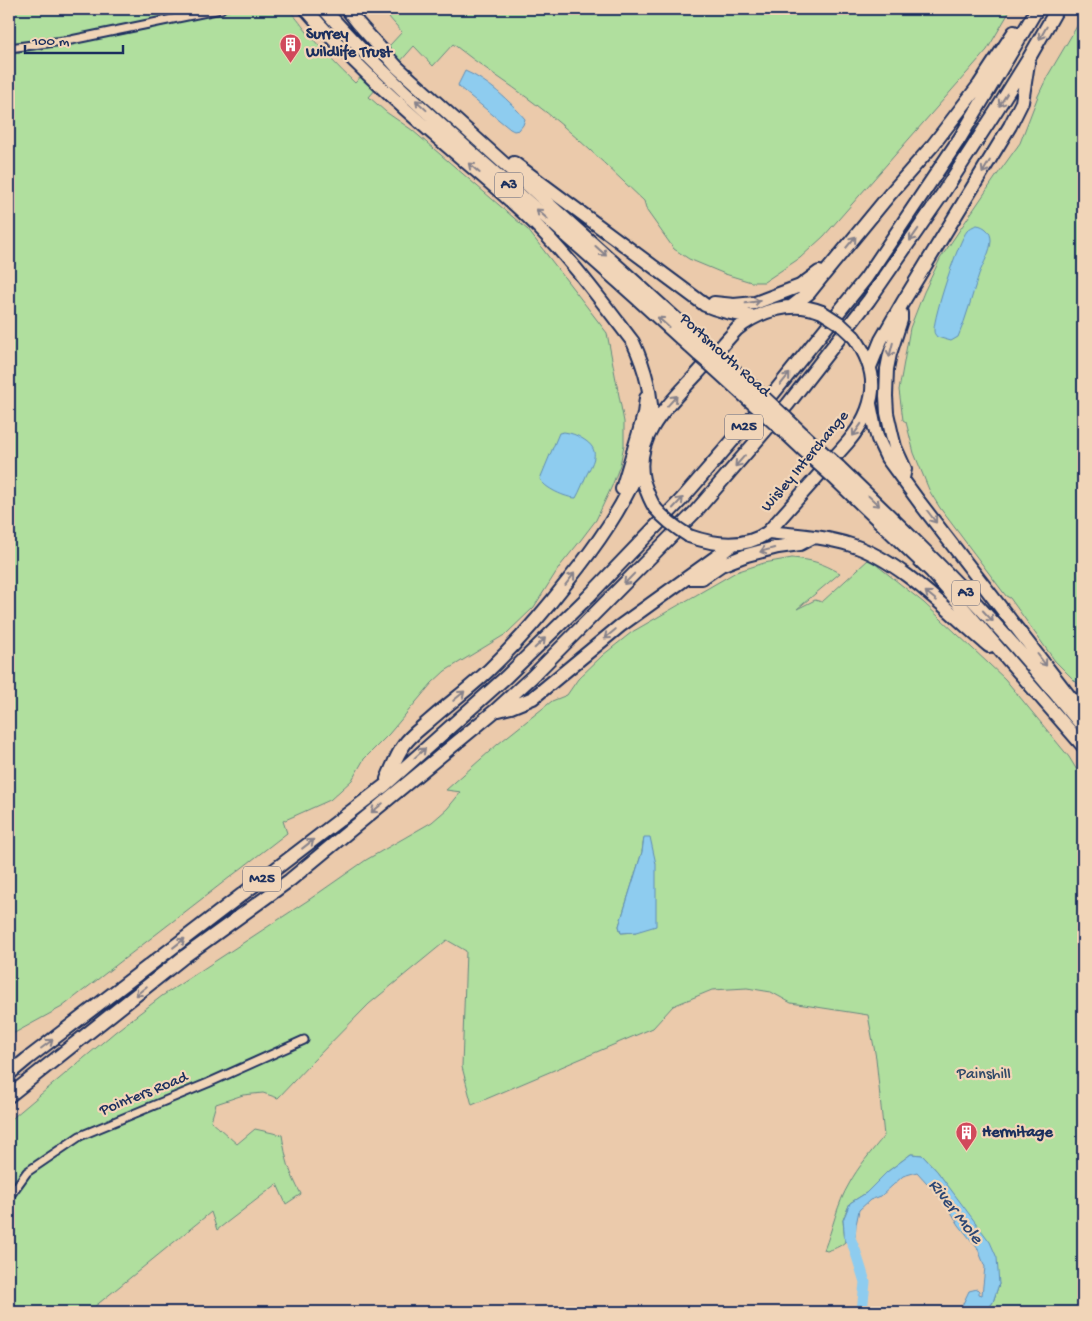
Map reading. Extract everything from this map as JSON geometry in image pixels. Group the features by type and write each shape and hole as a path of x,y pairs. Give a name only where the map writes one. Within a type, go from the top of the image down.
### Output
{"highway":[{"name":"Portsmouth Road","path":"324,9 372,60 448,131 613,276 703,350"},
{"name":"Portsmouth Road","path":"347,9 397,67 463,128 488,148 835,472 932,572 1083,746"},
{"name":"M25","path":"9,1096 185,956 290,880 496,710 532,677 696,511 788,404 869,300 996,111 1057,9"},
{"name":"A3","path":"306,10 354,62 530,218 583,276 633,342 648,386 652,405 652,426"},
{"name":"M25","path":"791,307 808,293 933,144 980,85 1020,22 1036,10"},
{"name":"M25","path":"9,1074 384,786 506,677 588,597 681,500 772,396 866,278 960,138 1036,10"},
{"name":"M25","path":"870,367 882,340 903,302 997,149 1022,102 1029,58"},
{"name":"A3","path":"488,148 534,176 705,305 733,314 754,317"},
{"name":"M25","path":"705,305 716,302 734,304 755,303 800,286 818,273 829,268"},
{"name":"M25","path":"903,302 887,369 886,396 887,413 892,435 905,468 903,478"},
{"name":"Wisley Interchange","path":"791,307 804,307 822,312 839,323 859,344 870,367 872,383 870,404 866,416 859,429 768,532 756,539 734,544 706,541 689,536 661,516 652,503 645,486 641,464 646,439 652,426 669,404 737,329 754,317 777,308 791,307"},
{"name":"M25","path":"384,786 403,745 476,682 537,620 593,549 611,522 615,502 625,483 640,429 648,386"},
{"name":"A3","path":"870,404 875,429 887,458 1083,714"},
{"path":"611,522 631,488 641,464"},
{"name":"Portsmouth Road","path":"835,472 905,530 994,622 1083,727"},
{"name":"A3","path":"768,532 813,536 851,545 882,559 943,606 1021,674"},
{"name":"M25","path":"687,579 702,578 734,559 778,547 800,544 813,536"},
{"name":"M25","path":"496,710 511,707 533,698 620,626 734,544"}],"street":[{"path":"9,48 71,40 221,9"},
{"name":"Pointers Road","path":"9,1197 26,1172 80,1136 208,1084 304,1040"}],"green space":[{"path":"9,9 204,9 80,35 9,45"},
{"path":"237,9 286,9 295,16 324,52 355,83 402,32 388,16 385,9 1011,9 987,50 824,236 800,258 764,282 751,282 725,274 689,259 674,249 647,211 644,201 590,150 533,102 453,44 433,66 414,46 369,97 386,112 412,130 528,230 607,333 624,422 624,445 620,465 612,486 596,520 560,566 534,607 506,634 445,671 432,683 389,734 364,759 352,780 330,800 283,821 287,833 62,1007 9,1036 9,54 124,34"},
{"path":"1083,16 1083,689 1055,661 930,492 914,453 906,422 903,420 899,390 910,328 924,292 940,259 1020,143 1047,77"},
{"name":"Painshill","path":"792,558 817,562 840,573 797,609 815,600 822,602 869,559 924,603 1005,679 1069,757 1083,780 1083,1312 986,1312 993,1302 999,1284 949,1188 922,1155 911,1154 887,1172 866,1193 850,1203 843,1220 845,1242 834,1249 824,1250 845,1192 861,1165 884,1136 876,1058 868,1015 791,1003 771,992 747,988 712,990 673,1006 653,1028 472,1105 462,1067 466,951 447,940 369,1004 278,1098 263,1093 243,1095 216,1104 211,1121 237,1144 255,1129 282,1135 288,1166 301,1194 286,1204 277,1184 217,1230 211,1212 88,1312 9,1312 9,1121 115,1032 162,996 366,860 432,822 447,809 461,792 446,790 498,744 552,701 567,695 578,679 603,655 632,632 736,572 764,563","holes":["644,838 636,932 621,933 619,926 642,852"]}],"water":[{"path":"465,71 490,85 519,112 525,119 519,130 514,131 510,129 459,87 458,85"},
{"path":"977,225 989,232 991,244 979,274 964,322 958,337 951,341 937,337 934,331 935,322 953,263 967,231"},
{"path":"559,433 574,434 583,439 589,443 594,451 593,460 576,498 556,492 546,486 540,479"},
{"path":"644,837 650,837 656,864 656,926 636,932 621,933 619,926 642,852"},
{"path":"911,1154 922,1155 937,1171 990,1242 997,1258 999,1284 993,1302 986,1312 959,1312 969,1291 977,1289 979,1294 982,1295 985,1267 978,1249 959,1225 946,1204 917,1172 903,1176 881,1196 870,1200 859,1210 855,1237 845,1242 843,1220 850,1203 866,1193 887,1172"}],"waterway":[{"name":"River Mole","path":"851,1224 850,1238 865,1282 862,1312"}],"place":[{"name":"Surrey Wildlife Trust","path":"290,63"},
{"name":"Hermitage","path":"966,1152"}]}
